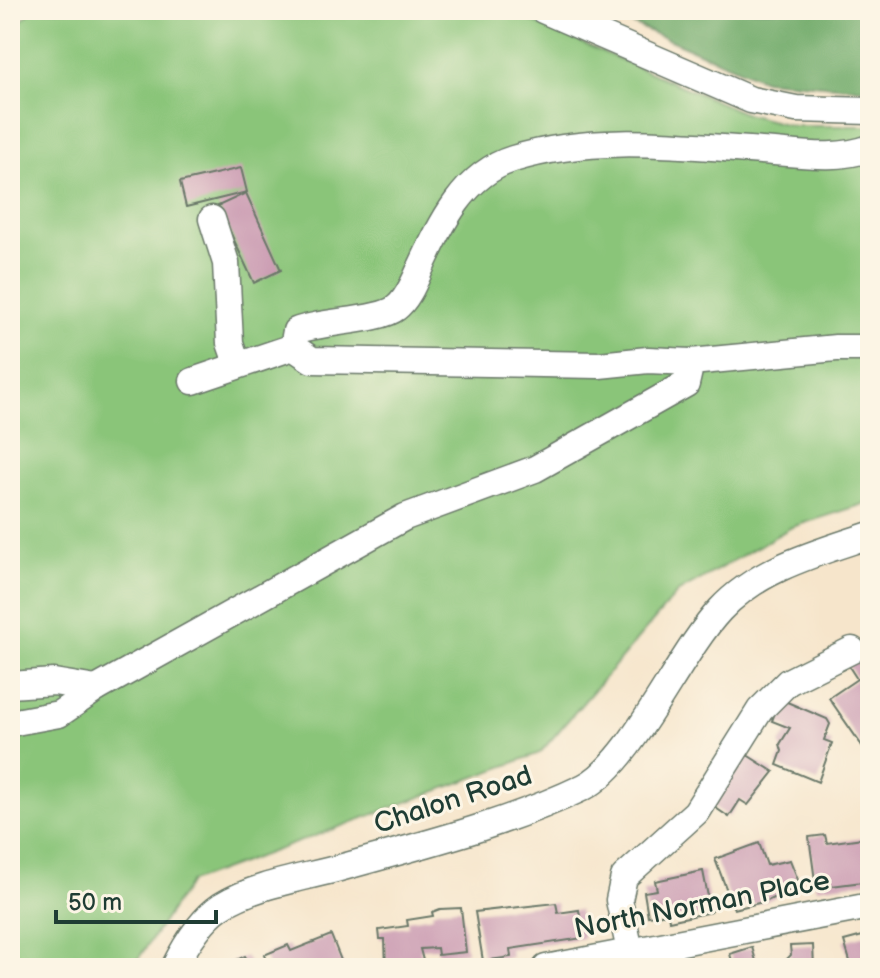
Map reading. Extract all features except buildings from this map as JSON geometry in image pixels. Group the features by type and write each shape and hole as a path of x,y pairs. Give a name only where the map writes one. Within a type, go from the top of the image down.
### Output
{"street":[{"path":"543,10 751,100 796,109 870,111"},
{"path":"293,347 296,331 317,323 372,316 396,309 413,286 452,206 481,175 510,159 613,143 833,156 870,148"},
{"path":"212,219 226,263 230,343 237,363"},
{"path":"293,347 312,360 599,365 648,360 691,362 836,348 870,348"},
{"path":"193,381 237,363 293,347"},
{"path":"10,723 59,714 96,689 405,517 535,469 686,384 691,362"},
{"name":"Chalon Road","path":"174,968 187,942 221,906 266,888 526,814 589,784 628,747 688,649 721,608 760,577 870,535"},
{"path":"630,951 619,900 624,877 696,812 760,710 788,682 852,650"},
{"path":"10,685 54,682 96,689"},
{"name":"North Norman Place","path":"546,968 870,906"}],"green space":[{"path":"33,10 506,10 746,114 793,126 870,126 870,502 792,527 677,593 540,753 190,882 132,968 10,968 10,31"},
{"path":"599,10 870,10 870,89 764,80"}]}
